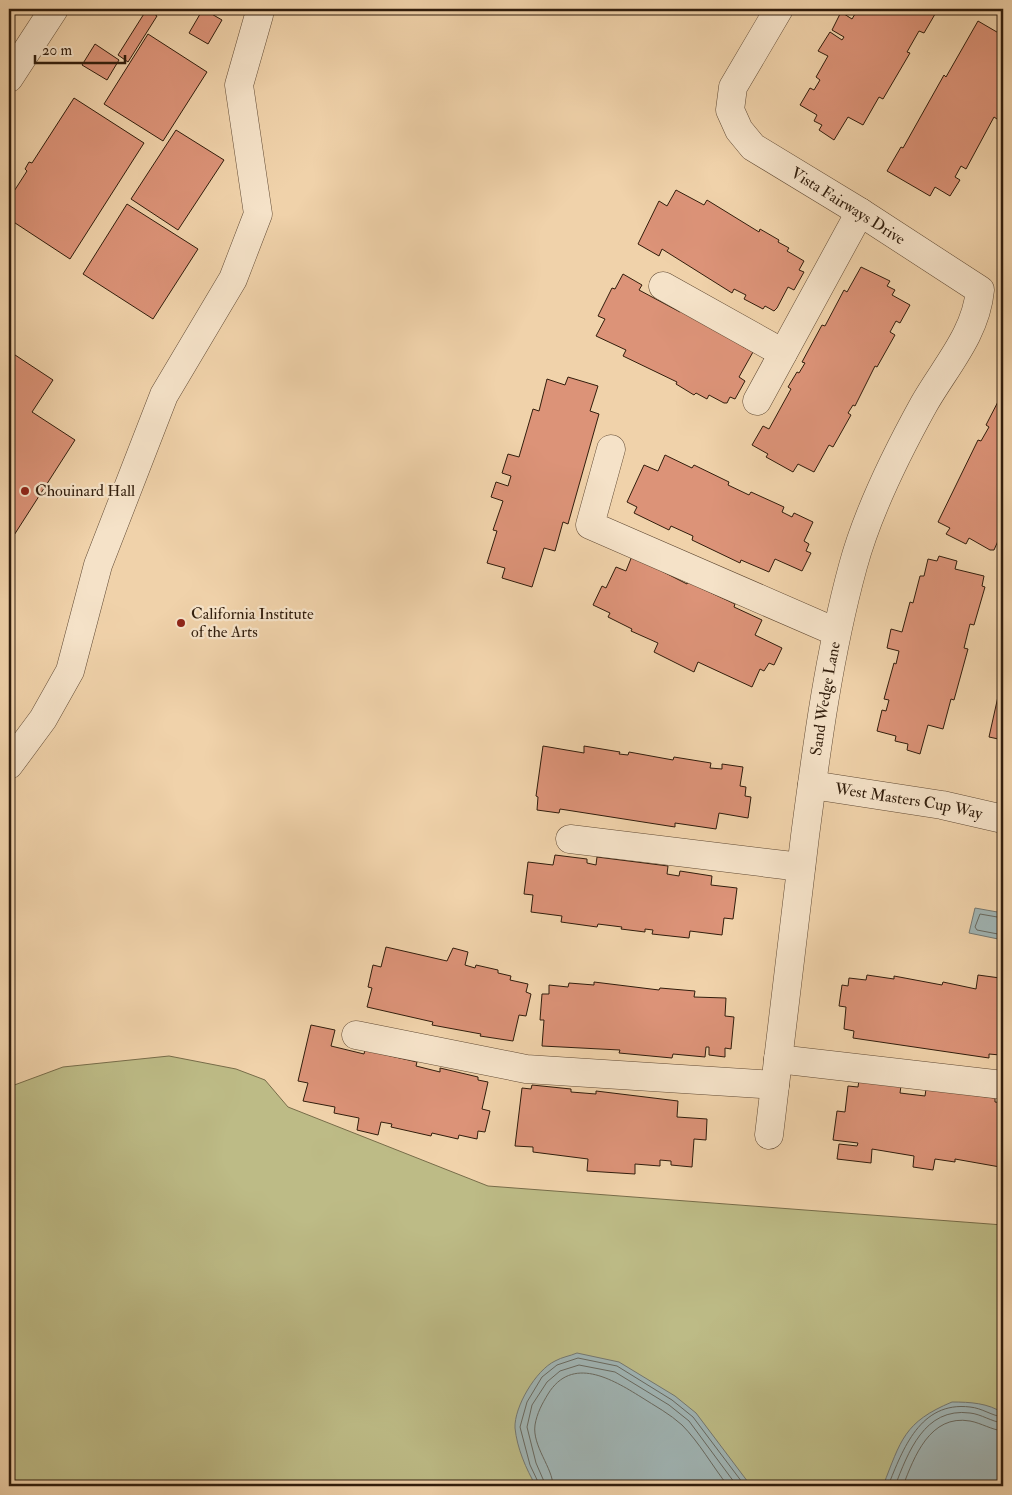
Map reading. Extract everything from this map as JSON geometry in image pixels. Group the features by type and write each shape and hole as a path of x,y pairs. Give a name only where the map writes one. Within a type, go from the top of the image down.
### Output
{"street":[{"path":"9,78 54,9"},
{"name":"Vista Fairways Drive","path":"779,9 734,87 730,110 739,130 753,147 860,212 980,290"},
{"path":"9,765 43,719 70,671 98,565 164,395 234,279 258,214 239,85 256,11"},
{"path":"757,401 860,212"},
{"path":"664,286 783,353"},
{"name":"Sand Wedge Lane","path":"768,1135 812,785 836,632 854,564 885,481 924,405 965,339 978,310 980,290"},
{"path":"611,448 590,525 836,632"},
{"name":"West Masters Cup Way","path":"812,785 942,805 1003,819"},
{"path":"570,839 801,867"},
{"path":"356,1036 526,1069 776,1072 1003,1085"}],"shaded area":[{"path":"169,1056 236,1069 265,1080 288,1107 488,1186 1003,1225 1003,1486 9,1486 9,1087 63,1067"}],"water":[{"path":"975,908 1003,913 1003,940 969,933"},
{"path":"577,1353 619,1362 675,1396 696,1413 751,1486 536,1486 525,1465 518,1443 515,1428 518,1410 528,1390 541,1372 560,1358"},
{"path":"952,1402 985,1405 1003,1413 1003,1486 883,1486 906,1434 924,1417"}],"building":[{"path":"147,9 157,16 128,62 118,55"},
{"path":"203,9 222,20 208,44 189,33"},
{"path":"858,9 938,9 924,33 919,31 907,52 910,53 883,99 879,97 863,125 848,117 834,140 819,130 822,125 814,121 817,115 800,105 810,88 814,90 820,80 816,77 828,56 818,51 830,32 842,40 844,37 832,30 841,12 852,19"},
{"path":"978,21 1002,35 1003,32 1003,109 997,119 994,117 966,169 961,166 955,177 960,180 950,196 935,187 930,196 887,171 901,147 903,148 944,75 946,77"},
{"path":"148,34 207,72 163,141 104,104"},
{"path":"95,44 119,60 107,80 82,65"},
{"path":"74,98 144,143 70,259 9,219 9,199 27,171 25,169 29,162 32,163"},
{"path":"176,130 224,160 178,230 131,199"},
{"path":"676,190 704,205 707,200 759,232 760,229 779,240 778,242 789,248 787,251 804,261 799,270 804,272 794,290 788,287 774,311 765,306 763,309 744,299 746,295 734,289 732,293 662,249 659,256 638,244 659,201 667,206"},
{"path":"1003,202 1003,212 998,208"},
{"path":"127,204 198,249 153,319 83,274"},
{"path":"861,267 890,281 887,286 895,290 892,295 910,305 900,323 896,321 890,332 895,335 877,367 875,366 855,406 853,405 848,413 851,415 833,447 829,445 814,472 798,464 793,472 766,457 768,454 752,445 763,426 769,429 791,389 788,387 805,363 802,362 822,325 825,326 844,290 847,292"},
{"path":"623,274 642,285 639,290 680,312 682,310 744,344 742,346 753,352 739,377 745,381 735,399 730,397 727,403 724,403 709,395 707,399 696,393 694,395 676,384 677,382 623,356 626,350 596,336 605,319 598,316 612,288 615,289"},
{"name":"Chouinard Hall","path":"9,351 53,380 32,412 75,440 9,543"},
{"path":"568,377 598,386 590,411 599,414 568,524 563,522 555,551 544,548 532,587 502,578 505,568 487,563 497,531 493,530 503,501 491,497 496,482 508,486 511,476 502,473 508,454 519,457 533,409 539,411 547,379 565,385"},
{"path":"1003,392 1003,538 1001,542 998,541 994,550 990,550 969,538 966,544 946,534 950,528 938,522 978,440 981,441 989,427 986,425"},
{"path":"665,455 692,468 694,465 729,482 728,485 749,495 751,492 784,507 782,512 792,517 794,513 813,522 804,541 809,544 806,551 811,553 802,571 775,559 769,572 741,560 740,563 692,540 693,536 671,526 669,530 634,513 637,507 627,502 644,465 658,471"},
{"path":"632,556 687,584 688,582 735,604 734,607 762,620 755,635 782,648 774,665 769,663 764,671 760,669 752,687 698,662 694,672 654,652 658,643 631,631 632,629 608,617 610,613 593,605 602,586 606,588 616,567 626,571"},
{"path":"939,556 957,561 955,569 984,576 982,586 985,587 974,625 970,624 964,648 968,649 954,700 951,699 943,729 928,725 920,754 907,750 908,744 895,741 896,736 877,731 882,710 886,711 889,700 884,699 899,651 887,648 891,629 902,632 910,602 913,603 920,576 924,576 928,559 937,561"},
{"path":"1003,674 1003,740 989,737"},
{"path":"543,746 584,753 584,746 620,752 619,754 628,755 629,752 673,760 674,757 711,763 710,768 722,769 722,764 743,767 740,786 746,787 745,796 751,797 748,818 719,813 716,829 675,823 675,827 560,809 559,813 537,810 538,797 536,796"},
{"path":"555,855 587,859 587,863 596,865 597,857 668,866 667,874 679,876 680,871 712,876 711,885 737,888 733,919 724,918 722,935 690,931 689,938 652,934 653,930 645,929 645,932 598,924 597,927 561,922 562,916 531,912 533,895 524,894 528,862 553,865"},
{"path":"386,947 447,961 453,948 468,952 465,965 475,968 476,965 498,970 498,973 511,976 510,980 528,984 526,992 531,994 526,1016 519,1015 513,1041 432,1025 433,1022 367,1007 372,988 368,987 373,965 381,967"},
{"path":"867,975 894,979 894,976 942,985 943,982 976,989 978,975 1000,978 999,989 1003,989 1003,1035 1000,1055 989,1054 989,1058 853,1038 854,1031 844,1029 846,1007 839,1006 842,985 848,986 849,978 866,980"},
{"path":"594,982 659,990 660,988 695,991 694,997 726,998 725,1016 734,1017 731,1049 725,1048 725,1057 709,1055 709,1047 706,1047 705,1057 673,1054 672,1058 619,1053 620,1050 542,1046 544,1020 540,1020 542,994 549,994 549,985 568,987 569,983 594,985"},
{"path":"311,1025 335,1030 331,1046 364,1054 365,1050 417,1062 416,1066 440,1072 440,1068 478,1077 478,1080 488,1082 482,1109 490,1111 485,1132 478,1131 477,1139 459,1135 458,1139 432,1133 431,1136 391,1127 392,1124 381,1122 378,1135 357,1130 359,1118 334,1113 335,1107 303,1101 308,1083 298,1081"},
{"path":"859,1080 901,1086 900,1093 925,1096 926,1089 995,1098 995,1102 1003,1103 1000,1167 955,1159 955,1162 935,1159 933,1170 913,1167 914,1156 872,1149 871,1163 837,1159 839,1144 857,1146 858,1143 833,1140 837,1111 845,1112 848,1086 858,1087"},
{"path":"532,1085 571,1089 571,1092 596,1094 596,1091 678,1101 677,1117 707,1119 706,1140 694,1139 692,1167 671,1165 671,1161 660,1160 660,1166 635,1164 635,1174 587,1171 588,1159 533,1152 533,1147 515,1146 522,1088 531,1089"}],"place":[{"name":"Chouinard Hall","path":"25,491"},
{"name":"California Institute of the Arts","path":"181,623"}]}
